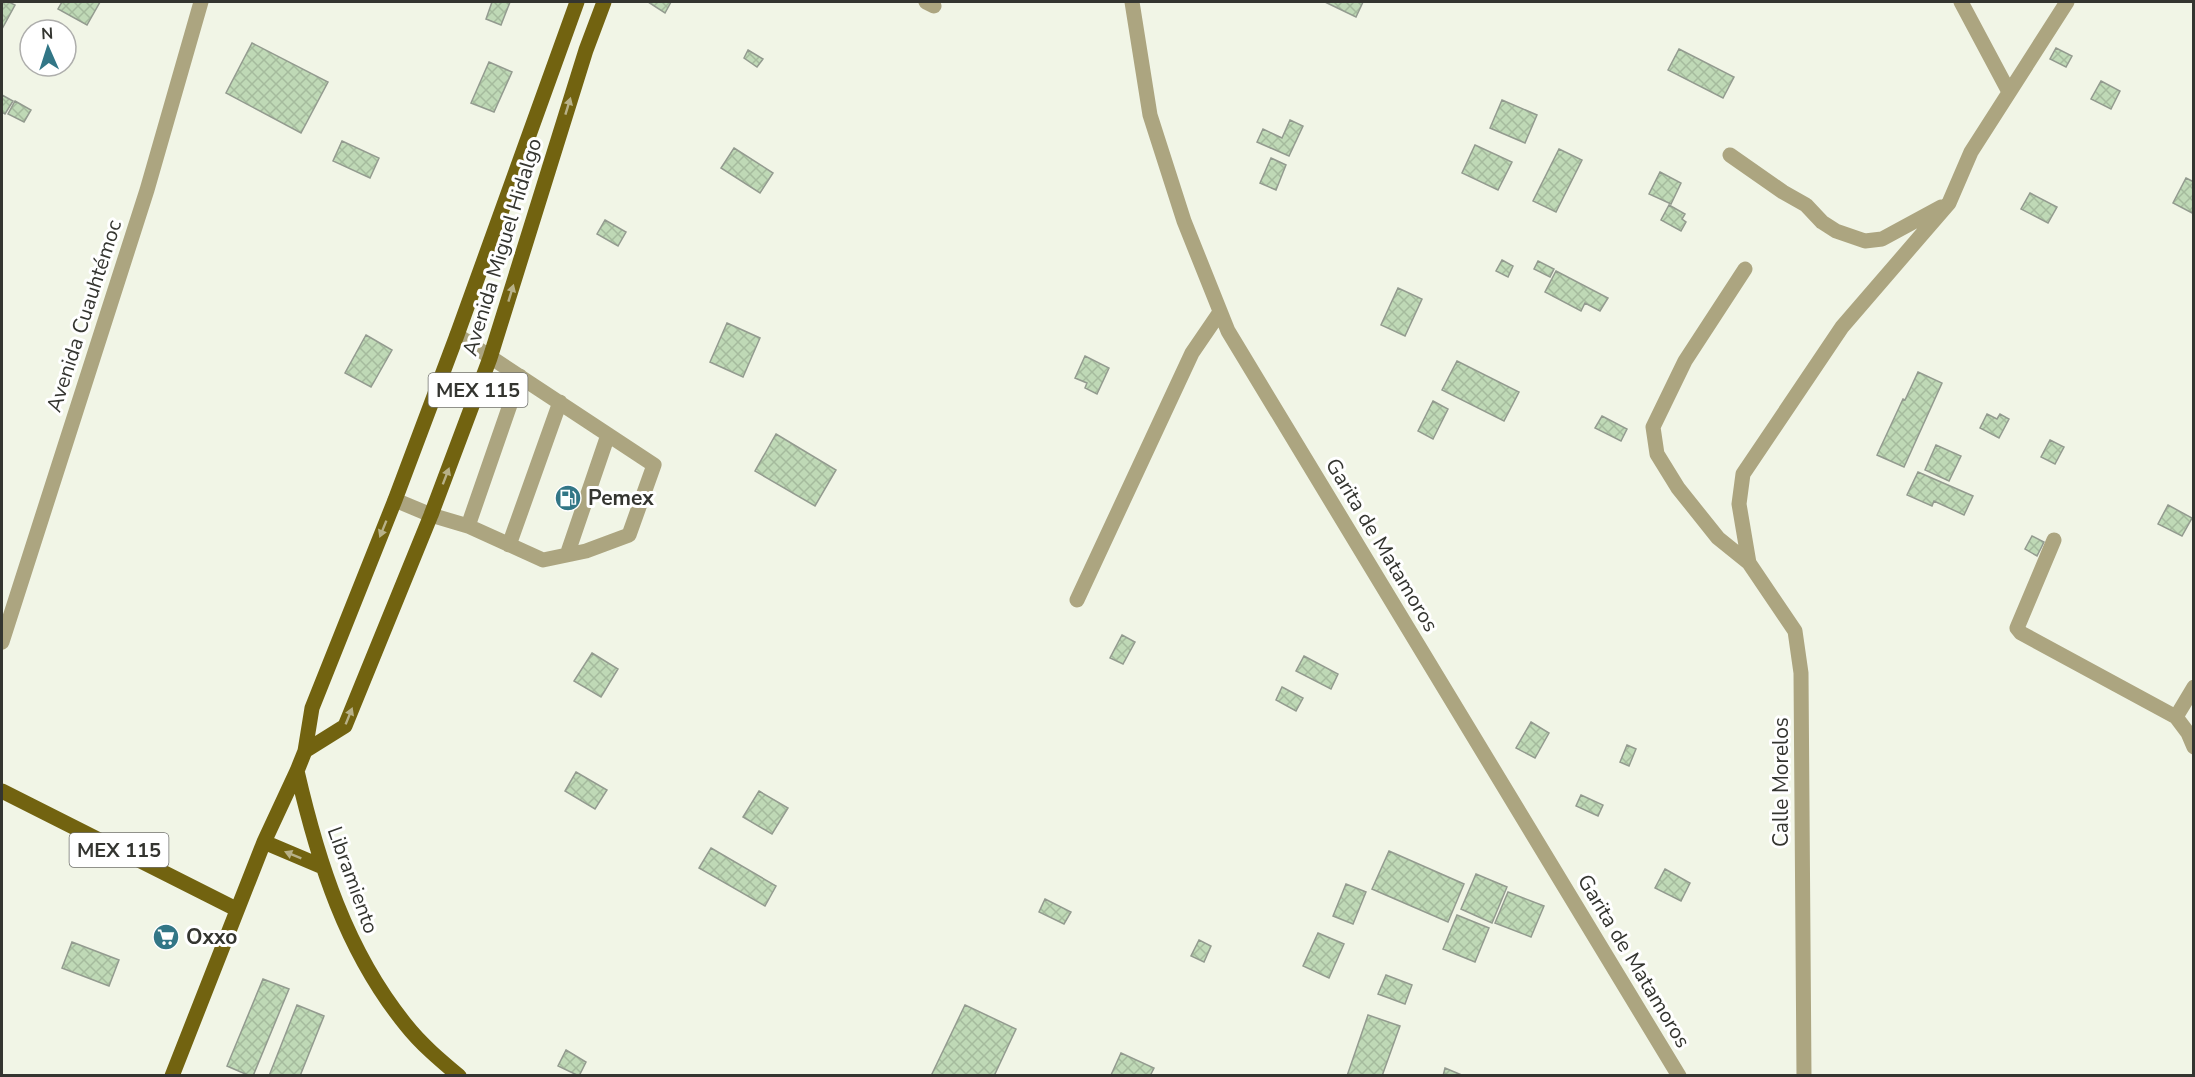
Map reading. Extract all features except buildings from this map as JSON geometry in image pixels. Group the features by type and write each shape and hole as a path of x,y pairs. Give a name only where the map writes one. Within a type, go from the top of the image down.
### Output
{"main road":[{"name":"Avenida Miguel Hidalgo","path":"236,909 305,751 312,708 395,500 457,335 577,2"},
{"name":"Avenida Miguel Hidalgo","path":"305,751 345,726 431,515 490,358 586,50 604,2"},
{"path":"563,42 586,50"},
{"name":"Libramiento","path":"297,771 323,867 338,911 353,943 384,996 407,1027 459,1076"},
{"name":"MEX 115","path":"2,791 236,909 172,1076"},
{"path":"264,843 323,867"}],"street":[{"name":"Avenida Cuauhtémoc","path":"2,642 147,190 201,2"},
{"name":"Garita de Matamoros","path":"1132,2 1150,115 1184,221 1228,331 1679,1076"},
{"path":"1961,2 2009,92"},
{"name":"Calle Morelos","path":"1804,1076 1801,673 1795,631 1749,563 1738,504 1743,474 1842,327 1949,203 1971,152 2067,2"},
{"path":"1730,155 1806,206 1822,222 1836,231 1864,242 1882,239 1949,203"},
{"path":"1744,269 1685,361 1653,427 1657,454 1678,488 1718,538 1749,563"},
{"path":"1077,600 1192,352 1221,312"},
{"path":"395,500 431,515 468,526 543,560 586,551 629,535 654,465 457,335"},
{"path":"468,526 520,376"},
{"path":"510,545 560,402"},
{"path":"567,555 608,435"},
{"path":"2054,540 2017,628 2021,633 2176,717 2188,733 2193,747"},
{"path":"2176,717 2193,687"}],"place":[{"name":"Pemex","path":"568,498"},
{"name":"Oxxo","path":"166,937"}]}
